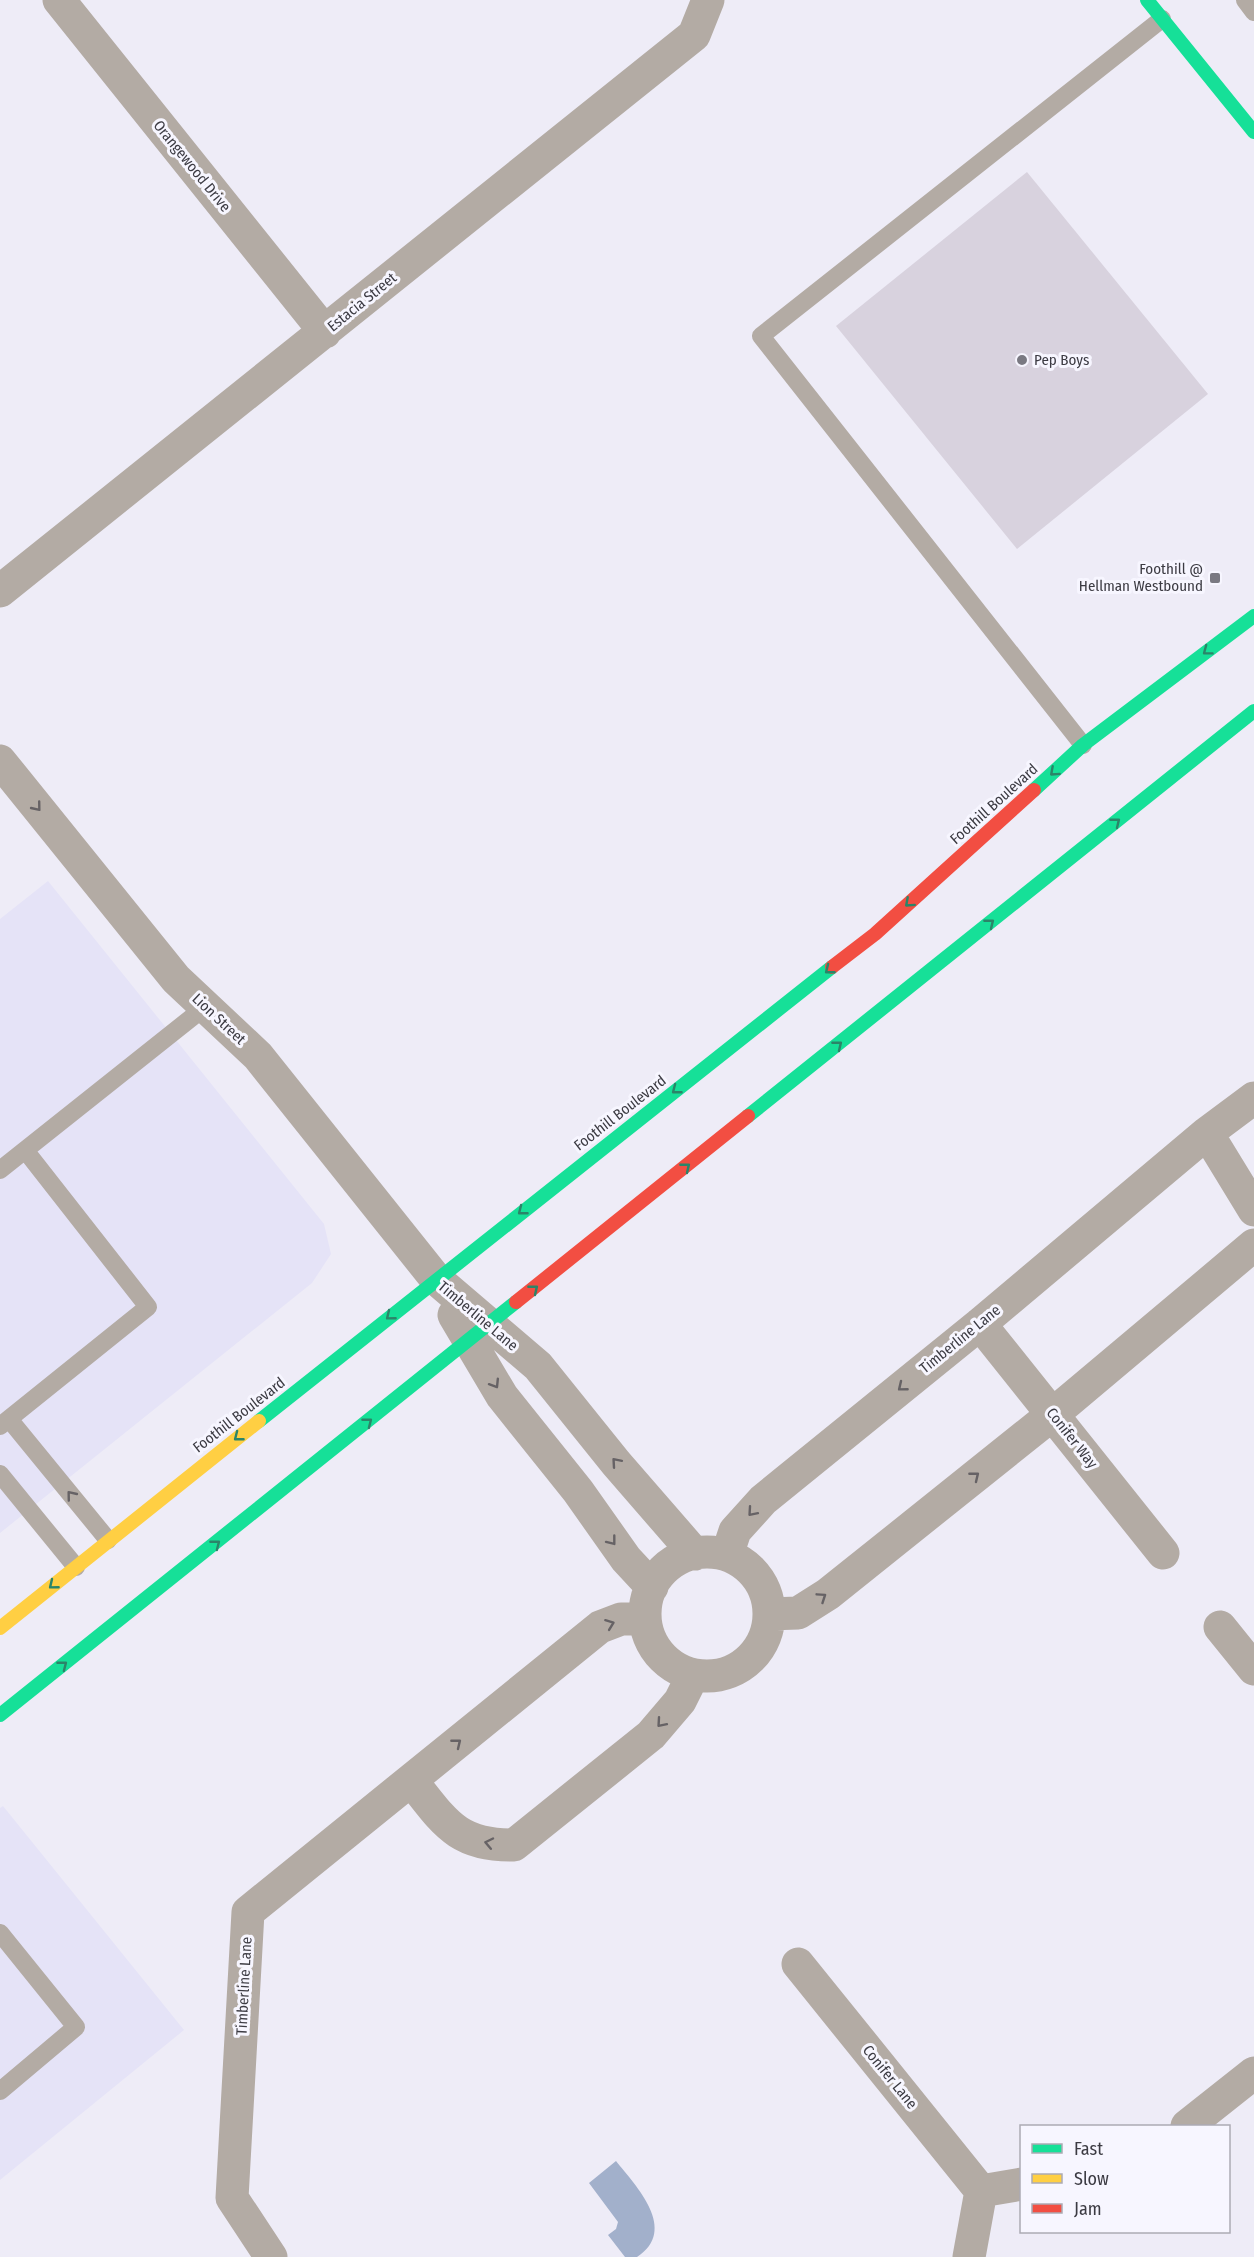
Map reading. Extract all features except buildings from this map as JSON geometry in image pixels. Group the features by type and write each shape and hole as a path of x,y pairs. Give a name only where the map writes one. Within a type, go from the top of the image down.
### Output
{"main road":[{"path":"1147,0 1254,132"},
{"name":"Foothill Boulevard","path":"0,1628 436,1279 875,934 1083,745 1254,616"},
{"path":"0,1715 479,1334 1254,711"}],"street":[{"name":"Orangewood Drive","path":"59,0 325,332"},
{"name":"Estacia Street","path":"0,591 694,35 708,0"},
{"name":"Lion Street","path":"0,761 176,980 258,1056 436,1279"},
{"name":"Timberline Lane","path":"727,1555 735,1531 763,1500 980,1324 1206,1133 1254,1098"},
{"path":"1206,1133 1254,1210"},
{"path":"769,1614 798,1613 828,1594 1053,1414 1254,1245"},
{"name":"Timberline Lane","path":"436,1279 479,1334 502,1396 578,1491 605,1532 652,1587"},
{"name":"Conifer Way","path":"980,1324 1162,1553"},
{"name":"Timberline Lane","path":"479,1334 538,1366 616,1463 695,1554"},
{"path":"707,1552 727,1555 747,1565 761,1582 769,1602 769,1624 762,1644 748,1661 732,1671 712,1676 693,1675 674,1667 659,1655 649,1638 645,1619 646,1599 668,1566 686,1555 707,1552"},
{"name":"Timberline Lane","path":"271,2257 232,2198 248,1912 600,1627 621,1619 645,1619"},
{"path":"1220,1627 1254,1669"},
{"path":"411,1780 451,1830 490,1845 514,1845 651,1735 680,1701 693,1675"},
{"name":"Conifer Lane","path":"798,1964 981,2191"},
{"path":"1189,2125 1254,2073"},
{"path":"969,2257 981,2191 1020,2184"}],"lane":[{"path":"1245,0 1254,12"},
{"path":"1083,745 761,336 1162,19"},
{"path":"0,1170 205,1007"},
{"path":"25,1150 148,1307 4,1422 108,1540"},
{"path":"0,1474 76,1567"},
{"path":"0,1933 76,2027 0,2091"}],"shaded area":[{"path":"48,881 324,1224 331,1254 312,1283 0,1533 0,919"},
{"path":"3,1806 184,2030 0,2180 0,1808"},
{"path":"616,2161 643,2195 654,2221 654,2234 649,2246 637,2257 625,2257 608,2235 616,2229 618,2222 589,2183"}],"traffic: fast":[{"path":"1147,0 1254,132"},
{"path":"1034,790 1083,745 1254,616"},
{"path":"748,1116 1254,711"},
{"path":"259,1421 832,967"},
{"path":"0,1715 516,1302"}],"traffic: slow":[{"path":"0,1628 259,1421"}],"traffic: jam":[{"path":"832,967 875,934 1034,790"},
{"path":"516,1302 748,1116"}],"place":[{"name":"Pep Boys","path":"1022,360"},
{"name":"Foothill @ Hellman Westbound","path":"1215,578"}]}
